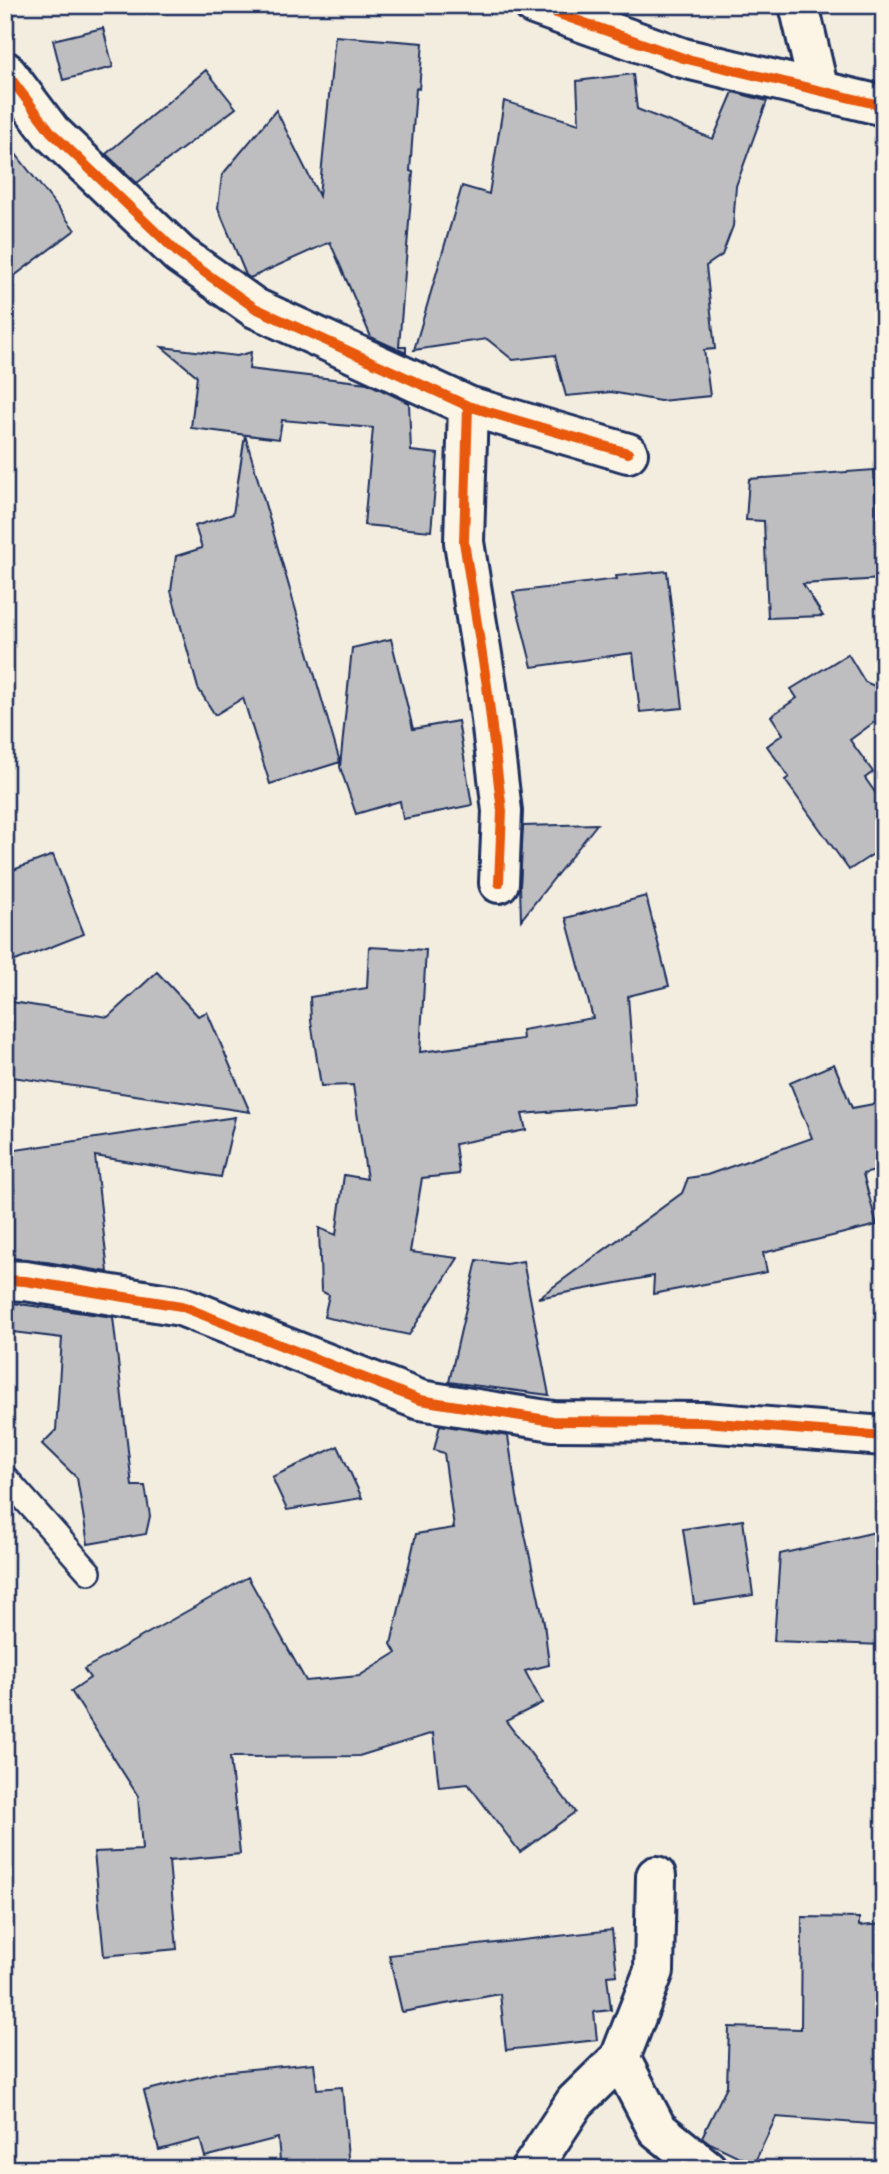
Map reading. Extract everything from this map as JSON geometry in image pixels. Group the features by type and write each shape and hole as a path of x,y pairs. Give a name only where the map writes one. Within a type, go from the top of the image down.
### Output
{"street":[{"path":"534,5 683,58 884,106"},
{"path":"799,5 819,91"},
{"path":"5,71 51,132 180,255 255,308 468,405 628,453"},
{"path":"468,405 464,542 487,686 502,811 499,883"},
{"path":"5,1280 181,1306 420,1399 553,1421 704,1422 884,1436"},
{"path":"531,2169 575,2102 620,2058 654,1971 656,1876"},
{"path":"620,2058 657,2129 707,2169"}],"lane":[{"path":"5,1477 89,1572"}],"building":[{"path":"103,28 113,67 63,80 53,40"},
{"path":"335,36 423,43 419,89 416,88 410,171 413,172 399,347 406,347 406,353 371,337 330,242 250,278 246,275 218,208 222,175 276,110 319,196"},
{"path":"206,70 236,108 137,183 106,154"},
{"path":"633,74 637,109 713,139 733,92 767,101 736,186 733,226 722,255 706,266 715,349 704,350 710,396 660,401 611,392 566,396 555,355 513,360 487,339 414,350 462,186 489,194 504,101 579,124 577,81"},
{"path":"5,140 75,230 5,283"},
{"path":"162,347 237,356 251,352 249,369 367,383 409,403 411,451 438,454 431,531 364,525 373,428 282,420 279,439 191,428 197,376"},
{"path":"245,435 340,762 270,784 243,698 215,715 198,688 171,591 176,556 202,548 195,526 233,514"},
{"path":"874,470 881,579 803,584 823,616 768,618 764,521 746,520 749,479"},
{"path":"667,571 683,708 640,712 633,653 532,667 513,592"},
{"path":"391,639 413,729 458,721 472,805 403,819 400,801 356,814 340,767 352,648"},
{"path":"848,654 865,682 884,690 884,715 850,740 873,772 865,778 884,805 884,847 849,870 785,780 789,777 767,746 783,734 771,716 797,698 791,689"},
{"path":"597,824 521,920 523,826"},
{"path":"53,855 84,934 5,965 5,873"},
{"path":"646,896 669,986 628,996 636,1105 522,1114 526,1130 455,1144 459,1174 422,1178 410,1252 458,1258 409,1335 324,1317 329,1295 321,1291 319,1228 336,1235 344,1175 367,1179 353,1085 321,1086 310,997 367,988 369,947 426,950 420,1052 523,1039 522,1030 593,1018 566,918"},
{"path":"157,972 198,1016 207,1012 250,1112 5,1076 5,1001 108,1017"},
{"path":"834,1064 852,1108 884,1102 884,1169 863,1174 877,1225 763,1253 767,1272 653,1294 654,1276 538,1298 682,1193 688,1178 707,1175 812,1138 790,1083"},
{"path":"235,1117 221,1177 95,1156 108,1272 28,1259 5,1258 5,1197 15,1196 9,1151"},
{"path":"477,1260 506,1264 523,1261 549,1395 449,1382"},
{"path":"5,1302 113,1317 132,1486 145,1486 150,1516 146,1534 88,1544 77,1478 42,1444 56,1430 62,1338 5,1331"},
{"path":"440,1425 508,1436 517,1497 544,1623 549,1665 525,1671 542,1703 506,1721 575,1812 520,1852 468,1784 439,1787 433,1733 359,1756 230,1757 240,1854 169,1861 177,1949 104,1956 94,1852 142,1850 138,1796 71,1691 90,1678 84,1669 248,1577 306,1681 359,1676 396,1653 391,1644 416,1534 454,1528 444,1453 434,1450"},
{"path":"338,1446 362,1498 287,1510 272,1477"},
{"path":"743,1520 753,1595 694,1604 683,1529"},
{"path":"884,1530 884,1645 774,1641 780,1554"},
{"path":"802,1917 859,1918 859,1926 884,1924 884,2125 776,2117 754,2164 702,2137 727,2086 729,2027 801,2029"},
{"path":"612,1930 617,1975 607,1976 611,2010 594,2012 597,2040 506,2050 500,1994 402,2012 389,1955"},
{"path":"314,2063 317,2089 342,2087 349,2169 283,2169 278,2138 205,2157 200,2139 159,2150 144,2091 220,2072"}],"cycle path":[{"path":"534,5 683,58 884,106"},
{"path":"5,71 51,132 180,255 255,308 468,406 628,453"},
{"path":"468,406 464,542 487,686 502,811 499,883"},
{"path":"5,1280 181,1306 420,1400 553,1421 704,1422 884,1436"}]}
